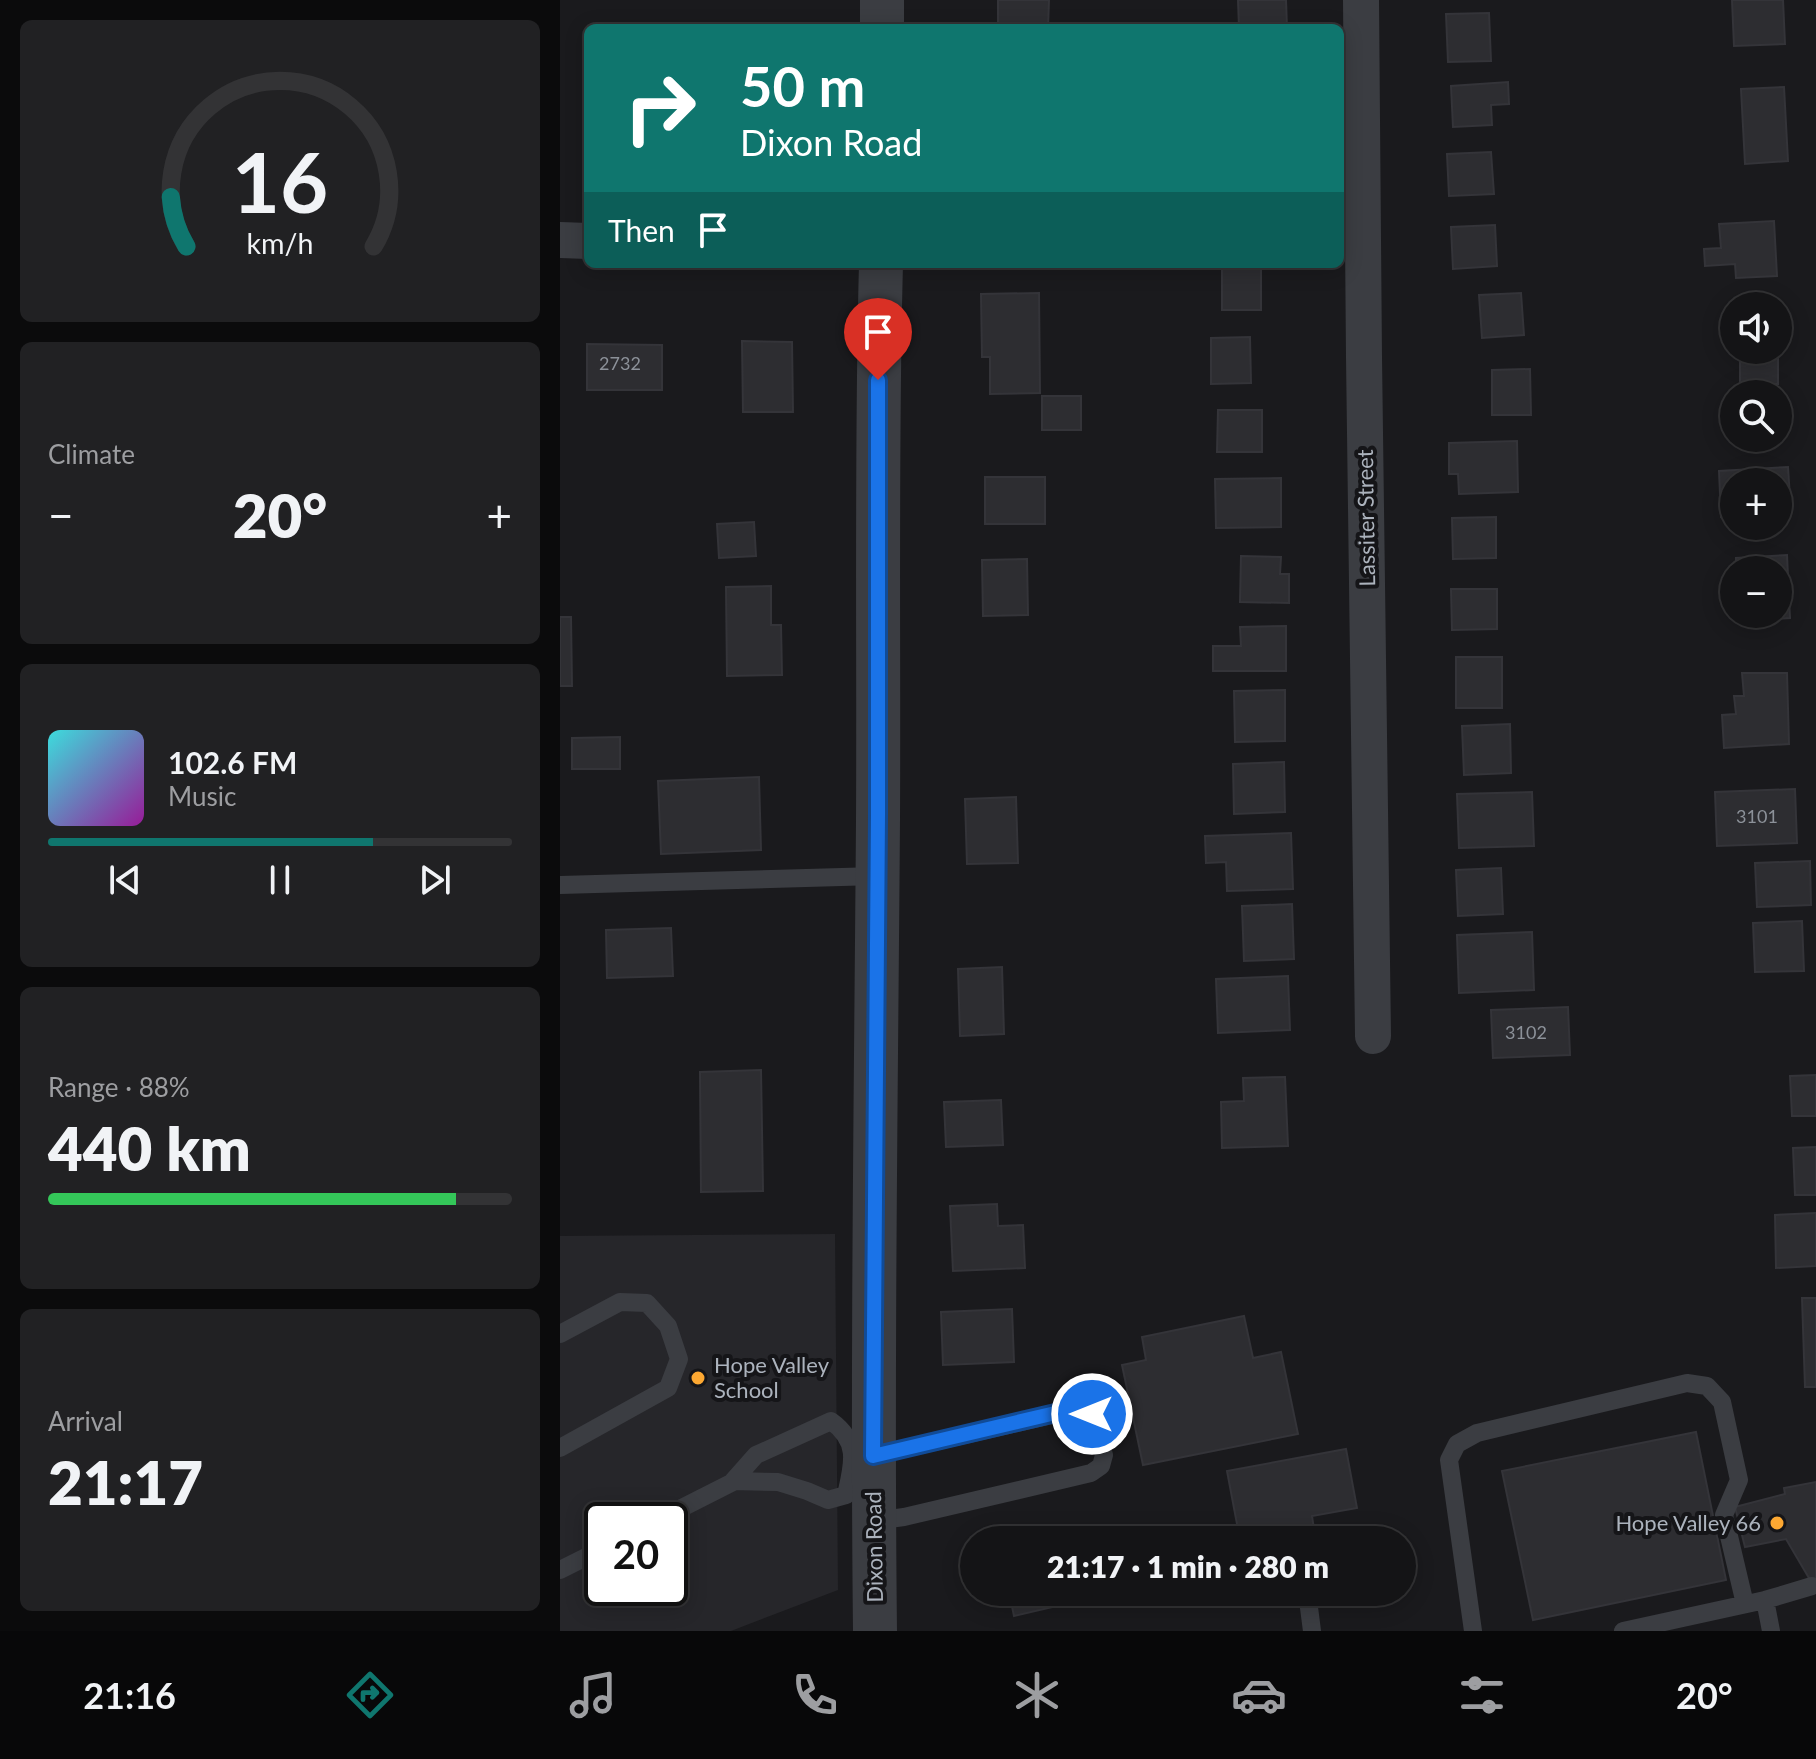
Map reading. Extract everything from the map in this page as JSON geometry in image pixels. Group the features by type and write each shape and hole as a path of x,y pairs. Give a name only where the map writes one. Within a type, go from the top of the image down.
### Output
{"street":[{"path":"882,0 882,24"},
{"name":"Lassiter Street","path":"1361,0 1373,1036"},
{"path":"560,240 584,241"},
{"name":"Dixon Road","path":"875,1631 874,1521 864,1457 877,876 881,268"}],"lane":[{"path":"560,885 877,876"},
{"path":"560,1334 620,1302 647,1303 668,1326 679,1359 668,1388 560,1448"},
{"path":"1473,1631 1449,1460 1457,1444 1477,1433 1687,1383 1707,1386 1722,1402 1739,1480 1724,1515 1745,1604"},
{"path":"864,1457 1078,1409 1092,1414 1104,1455 1101,1466 1091,1473 904,1517 874,1521"},
{"path":"735,1481 756,1455 831,1421 844,1430 864,1457"},
{"path":"688,1505 735,1481 778,1482 828,1500 846,1495 864,1457"},
{"path":"560,1570 584,1558"},
{"path":"1623,1631 1765,1600 1812,1586"},
{"path":"1765,1600 1771,1631"},
{"path":"1309,1606 1312,1631"}],"shaded area":[{"name":"Hope Valley School","path":"835,1234 838,1590 731,1631 560,1631 560,1236"}],"building":[{"path":"998,0 1049,0 1048,24 998,24"},
{"path":"1238,0 1286,0 1287,24 1239,24"},
{"path":"1732,0 1783,0 1785,44 1734,46"},
{"path":"1489,13 1491,61 1448,62 1446,14"},
{"path":"1508,82 1509,104 1491,105 1492,125 1453,127 1451,86"},
{"path":"1784,87 1788,161 1745,164 1741,89"},
{"path":"1491,152 1494,194 1449,196 1447,154"},
{"path":"1774,221 1777,276 1736,278 1735,264 1705,266 1704,249 1721,248 1719,224"},
{"path":"1495,225 1497,266 1453,269 1451,227"},
{"path":"1222,268 1261,268 1261,310 1222,310"},
{"path":"1039,293 1040,393 990,394 990,357 982,357 981,294"},
{"path":"1521,293 1524,335 1482,338 1479,295"},
{"path":"1250,337 1251,383 1211,384 1211,338"},
{"path":"742,341 792,342 793,412 743,412"},
{"path":"587,344 662,345 662,390 587,390"},
{"path":"1740,364 1778,364 1778,380 1740,380"},
{"path":"1530,369 1531,415 1492,415 1492,370"},
{"path":"1042,396 1081,396 1081,430 1042,430"},
{"path":"1218,410 1262,410 1262,452 1217,452"},
{"path":"1517,441 1518,492 1459,494 1458,474 1449,474 1449,443"},
{"path":"985,477 1045,477 1045,524 985,524"},
{"path":"1281,478 1281,527 1216,528 1215,479"},
{"path":"1496,517 1496,558 1453,559 1452,518"},
{"path":"754,522 756,556 719,558 717,524"},
{"path":"1241,556 1281,557 1280,574 1289,574 1289,603 1240,602"},
{"path":"1027,559 1028,615 983,616 982,560"},
{"path":"771,586 771,625 781,625 782,675 727,676 726,587"},
{"path":"1451,589 1497,589 1497,629 1452,630"},
{"path":"560,617 571,617 572,686 560,686"},
{"path":"1286,626 1286,671 1213,671 1213,646 1241,646 1240,627"},
{"path":"1456,657 1502,657 1502,708 1456,708"},
{"path":"1742,673 1787,673 1789,744 1724,748 1722,715 1736,714 1734,696 1744,696"},
{"path":"1285,690 1285,741 1235,742 1234,691"},
{"path":"1510,724 1511,773 1464,775 1462,726"},
{"path":"620,737 620,769 572,769 572,738"},
{"path":"1284,762 1285,812 1234,814 1233,764"},
{"path":"759,777 761,850 661,854 658,781"},
{"path":"1795,789 1797,843 1717,846 1715,792"},
{"path":"1532,792 1534,846 1459,848 1457,794"},
{"path":"1016,797 1018,863 967,864 965,799"},
{"path":"1291,833 1293,889 1227,891 1226,862 1206,863 1205,836"},
{"path":"1810,861 1811,905 1757,907 1755,863"},
{"path":"1501,868 1503,914 1458,916 1456,870"},
{"path":"1292,904 1294,959 1244,961 1242,906"},
{"path":"1802,921 1804,971 1755,972 1753,923"},
{"path":"671,928 673,976 607,978 606,930"},
{"path":"1532,932 1534,990 1459,993 1457,935"},
{"path":"1002,967 1004,1034 960,1036 958,969"},
{"path":"1288,976 1290,1030 1218,1033 1216,979"},
{"path":"1568,1007 1570,1055 1493,1058 1491,1010"},
{"path":"761,1070 763,1191 701,1192 700,1072"},
{"path":"1816,1075 1816,1116 1792,1116 1790,1076"},
{"path":"1285,1077 1288,1146 1222,1148 1221,1102 1244,1101 1243,1078"},
{"path":"1001,1100 1003,1145 946,1147 944,1102"},
{"path":"1816,1147 1816,1195 1795,1195 1793,1148"},
{"path":"997,1204 998,1226 1023,1225 1025,1268 953,1271 950,1206"},
{"path":"1816,1213 1816,1266 1776,1268 1775,1215"},
{"path":"1802,1298 1816,1298 1816,1387 1805,1387"},
{"path":"1012,1309 1014,1362 943,1365 941,1312"},
{"path":"1244,1316 1253,1358 1281,1352 1298,1434 1143,1465 1122,1365 1146,1360 1142,1337"},
{"path":"1696,1432 1726,1580 1533,1620 1502,1471"},
{"path":"1346,1449 1357,1508 1312,1516 1314,1526 1237,1526 1227,1471"},
{"name":"Hope Valley 66","path":"1816,1482 1816,1590 1786,1539 1745,1547 1735,1507 1785,1494 1784,1488"},
{"path":"1012,1606 1057,1606 1014,1616"}],"place":[{"name":"Hope Valley School","path":"698,1378"},
{"name":"Hope Valley 66","path":"1777,1523"}],"route":[{"path":"878,380 873,1456 1064,1411 1078,1409 1092,1414"}]}
